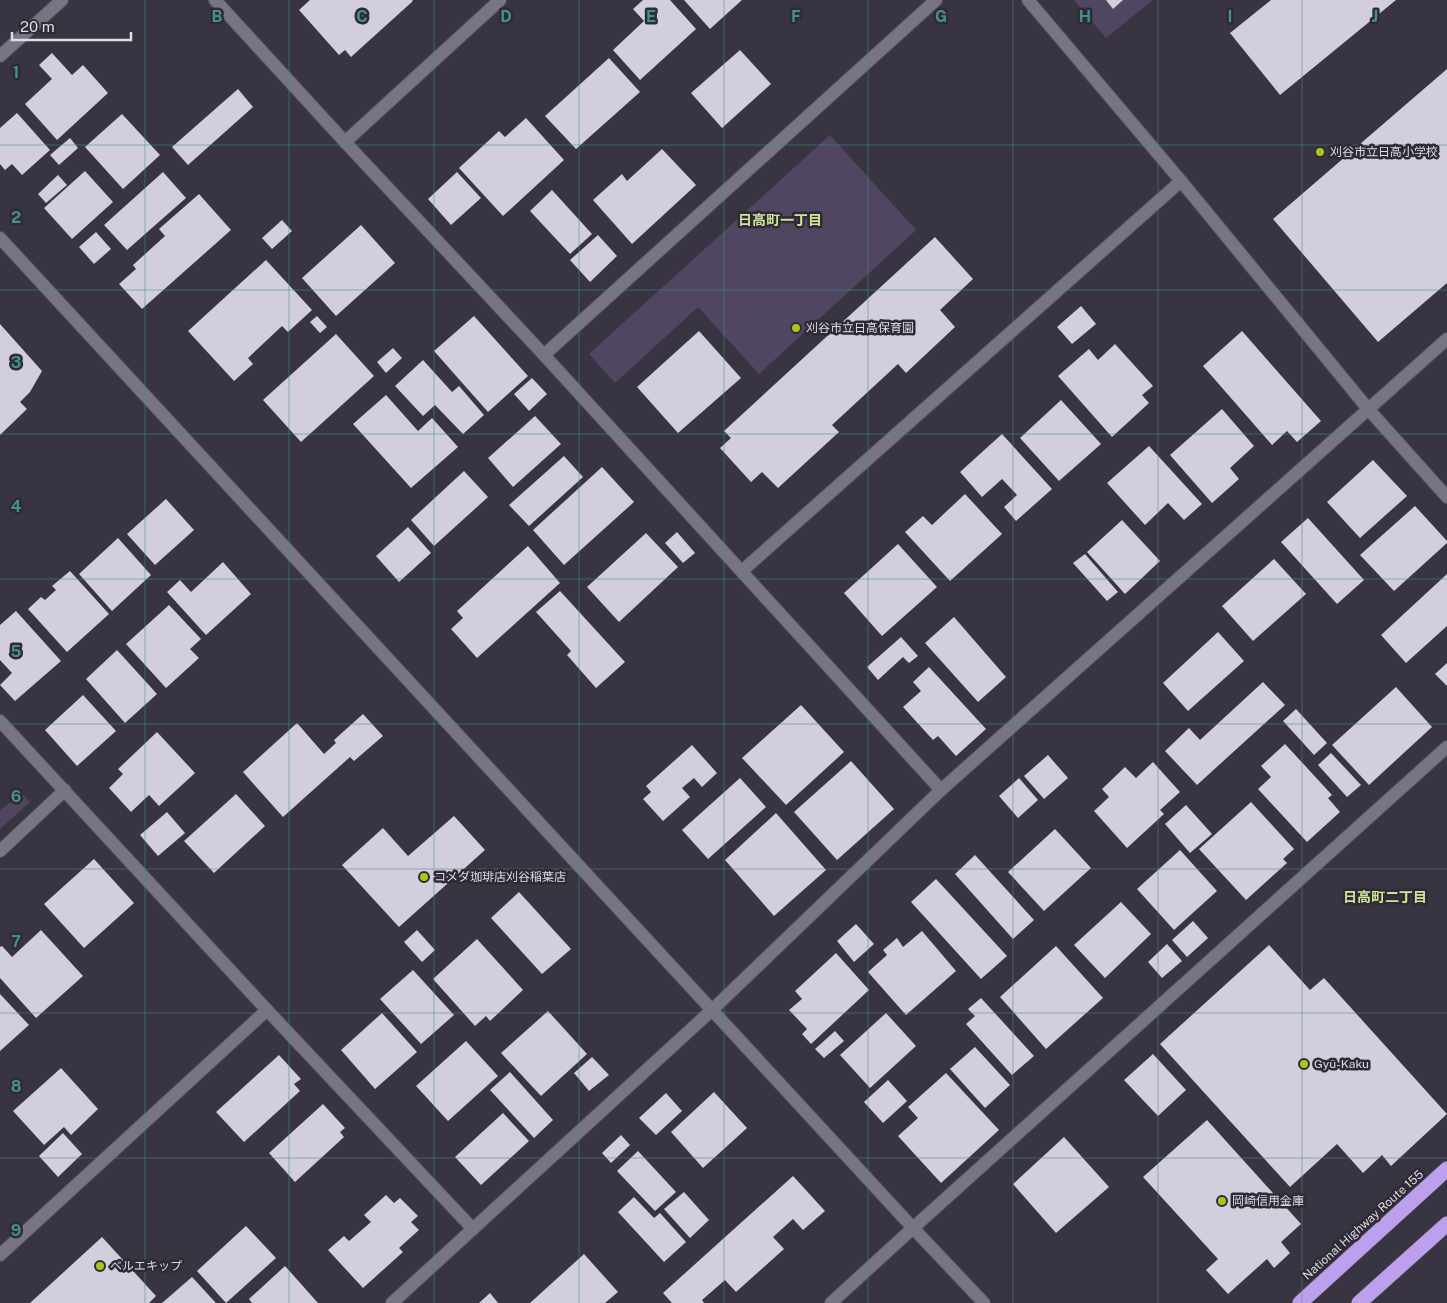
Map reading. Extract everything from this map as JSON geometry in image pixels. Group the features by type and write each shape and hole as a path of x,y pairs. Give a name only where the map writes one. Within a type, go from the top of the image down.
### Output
{"highway":[{"name":"National Highway Route 155","path":"1300,1303 1447,1169"},
{"path":"1359,1303 1447,1224"}],"street":[{"path":"0,56 62,0"},
{"path":"215,0 544,354 941,790"},
{"path":"345,142 500,0"},
{"path":"544,354 936,0"},
{"path":"1028,0 1181,181 1369,410 1447,497"},
{"path":"742,572 1181,181"},
{"path":"0,238 912,1228 984,1303"},
{"path":"392,1303 712,1010 941,790 1447,339"},
{"path":"0,721 267,1010 473,1229"},
{"path":"831,1303 1447,747"},
{"path":"0,851 65,790"},
{"path":"0,1255 267,1010"}],"shaded area":[{"path":"1074,0 1153,0 1106,38"},
{"path":"830,135 916,230 759,374 698,307 615,383 589,354"},
{"path":"22,793 30,802 0,829 0,810"}],"building":[{"path":"310,0 413,1 351,57 345,50 339,55 299,10"},
{"path":"643,0 670,0 696,29 640,80 613,50 644,21 633,9"},
{"path":"684,0 742,0 710,29"},
{"path":"1106,0 1123,0 1113,9"},
{"path":"1271,0 1396,0 1280,95 1230,33"},
{"path":"740,50 771,84 722,128 691,93"},
{"path":"52,53 72,75 83,65 108,93 57,140 25,104 52,79 39,65"},
{"path":"609,58 640,92 576,149 545,116"},
{"path":"1447,69 1447,283 1378,342 1273,219"},
{"path":"238,89 253,107 188,165 172,147"},
{"path":"17,113 50,150 22,175 12,164 5,170 0,164 0,128"},
{"path":"122,114 160,155 123,189 85,147"},
{"path":"526,118 564,160 503,216 459,168 499,131 505,137"},
{"path":"70,138 78,148 59,165 50,155"},
{"path":"662,149 696,185 632,244 593,200 622,174 627,181"},
{"path":"85,171 113,202 72,239 44,208"},
{"path":"163,172 186,198 127,250 104,225"},
{"path":"457,172 481,198 451,225 428,199"},
{"path":"58,175 67,185 46,203 38,194"},
{"path":"552,190 592,234 570,254 530,211"},
{"path":"199,194 231,230 142,309 119,284 136,269 133,265 165,236 159,229"},
{"path":"282,220 292,231 272,249 262,238"},
{"path":"361,225 395,263 336,316 302,278"},
{"path":"96,232 111,249 94,264 79,247"},
{"path":"598,235 617,256 590,282 570,260"},
{"path":"935,237 973,279 940,310 955,327 906,373 898,364 832,425 839,432 778,488 762,472 751,482 720,448 731,438 724,431"},
{"path":"266,260 312,310 288,332 282,326 248,358 253,364 234,381 188,331"},
{"path":"1081,306 1096,324 1072,344 1057,327"},
{"path":"317,316 327,327 320,333 310,322"},
{"path":"474,316 528,376 488,412 434,351"},
{"path":"0,324 42,371 30,392 20,402 27,409 0,435"},
{"path":"699,331 741,378 678,433 637,387"},
{"path":"1242,331 1321,421 1297,442 1287,431 1272,445 1203,366"},
{"path":"336,334 374,376 301,442 263,400"},
{"path":"1115,344 1153,386 1142,395 1149,403 1112,437 1058,376 1089,349 1098,360"},
{"path":"393,348 402,358 386,373 377,362"},
{"path":"423,360 452,392 459,386 484,415 463,434 435,405 423,416 395,386"},
{"path":"532,378 547,394 529,411 514,394"},
{"path":"386,395 418,431 432,418 458,447 411,488 353,424"},
{"path":"1061,400 1101,444 1059,481 1020,438"},
{"path":"1222,409 1254,446 1230,468 1239,479 1212,503 1170,455"},
{"path":"535,416 561,444 513,487 488,458"},
{"path":"1002,434 1052,489 1016,521 1004,507 1017,495 1002,479 982,497 960,472"},
{"path":"1149,446 1202,504 1184,520 1168,503 1145,525 1107,483"},
{"path":"564,456 583,477 529,526 509,505"},
{"path":"1373,460 1407,496 1360,538 1327,502"},
{"path":"602,467 634,502 564,565 533,530"},
{"path":"464,471 488,497 434,546 411,520"},
{"path":"965,494 1002,534 950,581 905,532 923,516 932,525"},
{"path":"166,499 194,530 155,565 127,534"},
{"path":"1415,506 1447,543 1394,591 1360,555"},
{"path":"1308,518 1364,580 1337,604 1281,542"},
{"path":"1122,520 1160,561 1125,594 1087,552"},
{"path":"408,527 431,553 399,582 376,556"},
{"path":"677,532 695,553 683,563 665,543"},
{"path":"646,533 678,567 619,622 587,587"},
{"path":"118,538 151,575 112,611 79,574"},
{"path":"898,544 937,587 882,636 844,593"},
{"path":"528,546 560,583 477,658 451,629 463,618 457,611"},
{"path":"1085,554 1118,592 1107,601 1073,563"},
{"path":"1274,559 1306,594 1253,641 1222,606"},
{"path":"223,562 251,594 206,635 167,592 180,580 191,592"},
{"path":"70,571 109,614 67,652 28,609 41,597 45,600 56,590 52,586"},
{"path":"1447,574 1447,626 1406,663 1381,635"},
{"path":"560,591 625,662 596,688 567,655 571,651 536,612"},
{"path":"169,605 201,639 190,649 199,658 166,688 126,644"},
{"path":"16,611 61,661 15,701 0,685 12,673 0,660 0,625"},
{"path":"954,617 1006,677 978,702 925,643"},
{"path":"1218,632 1244,661 1188,711 1163,683"},
{"path":"901,637 918,656 909,663 903,657 878,680 867,667"},
{"path":"117,650 157,694 125,723 86,679"},
{"path":"1447,663 1447,686 1435,674"},
{"path":"929,667 986,729 956,756 938,736 933,740 903,707 921,691 913,682"},
{"path":"1263,682 1285,705 1197,785 1165,751 1189,728 1200,740"},
{"path":"1396,687 1432,727 1369,785 1332,745"},
{"path":"83,695 116,731 77,766 45,730"},
{"path":"801,705 844,752 786,805 742,758"},
{"path":"1296,709 1327,743 1314,755 1283,721"},
{"path":"363,714 383,736 354,761 350,757 283,817 243,772 297,723 324,754 336,743 334,740"},
{"path":"157,732 195,773 159,806 149,795 131,812 109,788 123,774 118,769"},
{"path":"1285,744 1332,795 1328,798 1340,812 1307,842 1258,789 1271,777 1261,766"},
{"path":"692,745 717,773 702,787 694,778 682,788 690,797 663,821 643,799 651,792 646,786"},
{"path":"1331,753 1361,785 1347,797 1318,765"},
{"path":"1048,755 1068,778 1044,799 1024,776"},
{"path":"851,761 894,809 837,860 794,812"},
{"path":"1153,762 1180,792 1160,810 1164,814 1127,848 1094,811 1109,797 1102,789 1125,767 1136,778"},
{"path":"740,778 766,807 708,859 682,830"},
{"path":"1019,778 1038,800 1018,818 999,796"},
{"path":"236,794 265,826 214,873 184,841"},
{"path":"1251,802 1294,849 1283,859 1287,863 1246,900 1199,849"},
{"path":"1186,805 1212,834 1190,853 1165,824"},
{"path":"167,812 185,833 158,856 140,835"},
{"path":"776,813 826,870 774,916 725,860"},
{"path":"454,816 485,850 399,927 342,865 383,828 408,856"},
{"path":"1055,829 1091,868 1044,911 1008,872"},
{"path":"1180,850 1217,891 1174,930 1137,889"},
{"path":"975,855 1034,920 1013,939 955,874"},
{"path":"94,859 134,903 84,948 44,904"},
{"path":"936,879 1007,956 981,979 911,902"},
{"path":"519,892 571,949 542,974 491,918"},
{"path":"1121,902 1151,934 1105,978 1074,945"},
{"path":"1193,921 1208,938 1187,957 1172,940"},
{"path":"856,924 874,944 854,962 837,941"},
{"path":"41,930 83,976 36,1018 0,978 0,947 2,946 12,957"},
{"path":"417,930 435,950 422,962 404,942"},
{"path":"922,931 956,971 906,1015 868,972 887,955 883,950 897,938 903,947"},
{"path":"477,939 523,990 490,1021 486,1016 475,1026 433,979"},
{"path":"1167,944 1182,961 1162,978 1148,962"},
{"path":"1269,945 1310,990 1324,978 1447,1114 1391,1166 1382,1155 1363,1173 1337,1144 1290,1187 1160,1044"},
{"path":"1056,946 1103,998 1046,1049 1000,997"},
{"path":"836,953 869,990 811,1044 802,1034 807,1029 789,1010 802,999 795,991"},
{"path":"413,970 454,1015 421,1044 380,999"},
{"path":"0,994 29,1025 0,1051"},
{"path":"981,998 1034,1056 1012,1075 966,1024 975,1016 968,1009"},
{"path":"548,1011 587,1054 541,1096 501,1053"},
{"path":"382,1013 417,1052 375,1089 341,1050"},
{"path":"886,1013 916,1046 870,1088 840,1055"},
{"path":"835,1031 844,1041 824,1058 815,1049"},
{"path":"466,1041 498,1076 448,1121 416,1086"},
{"path":"975,1047 1010,1085 985,1108 950,1069"},
{"path":"1153,1054 1186,1090 1158,1116 1124,1080"},
{"path":"279,1055 301,1079 294,1084 300,1091 244,1142 216,1112"},
{"path":"592,1057 609,1075 589,1091 574,1073"},
{"path":"61,1068 98,1109 71,1135 64,1127 44,1145 13,1111"},
{"path":"510,1072 553,1120 534,1138 490,1090"},
{"path":"946,1073 999,1130 941,1183 898,1136 918,1118 908,1107"},
{"path":"888,1080 907,1101 883,1123 864,1102"},
{"path":"714,1092 747,1128 703,1168 671,1132"},
{"path":"666,1093 682,1111 656,1135 639,1118"},
{"path":"323,1104 345,1128 340,1132 344,1137 295,1182 269,1153"},
{"path":"503,1113 529,1141 481,1185 455,1157"},
{"name":"岡崎信用金庫","path":"1207,1120 1301,1224 1281,1242 1290,1253 1274,1268 1267,1259 1228,1294 1206,1270 1218,1259 1143,1177"},
{"path":"63,1133 82,1154 58,1177 39,1156"},
{"path":"621,1135 630,1145 611,1163 602,1153"},
{"path":"1064,1137 1109,1187 1056,1233 1013,1184"},
{"path":"638,1151 676,1192 655,1211 617,1171"},
{"path":"793,1176 825,1211 803,1230 793,1219 773,1237 784,1249 736,1292 725,1280 702,1300 704,1303 672,1303 663,1293"},
{"path":"684,1192 709,1220 690,1238 664,1209"},
{"path":"386,1195 394,1203 400,1198 418,1216 411,1222 419,1230 399,1248 403,1252 363,1288 328,1250 344,1236 349,1241 371,1222 364,1215"},
{"path":"634,1197 654,1218 660,1213 686,1242 664,1262 618,1212"},
{"path":"246,1226 276,1258 226,1303 197,1271"},
{"name":"ベルエキップ","path":"102,1237 156,1296 149,1303 30,1303"},
{"path":"584,1254 618,1292 605,1303 530,1303"},
{"path":"285,1266 318,1303 252,1303 249,1299"},
{"path":"192,1277 216,1303 162,1303"},
{"path":"490,1293 498,1303 479,1303"}],"place":[{"name":"刈谷市立日高小学校","path":"1320,152"},
{"name":"刈谷市立日高保育園","path":"796,328"},
{"name":"コメダ珈琲店刈谷稲葉店","path":"424,877"},
{"name":"Gyū-Kaku","path":"1304,1064"},
{"name":"岡崎信用金庫","path":"1222,1201"},
{"name":"ベルエキップ","path":"100,1266"}],"district":[{"name":"日高町一丁目","path":"780,220"},
{"name":"日高町二丁目","path":"1385,897"}]}
